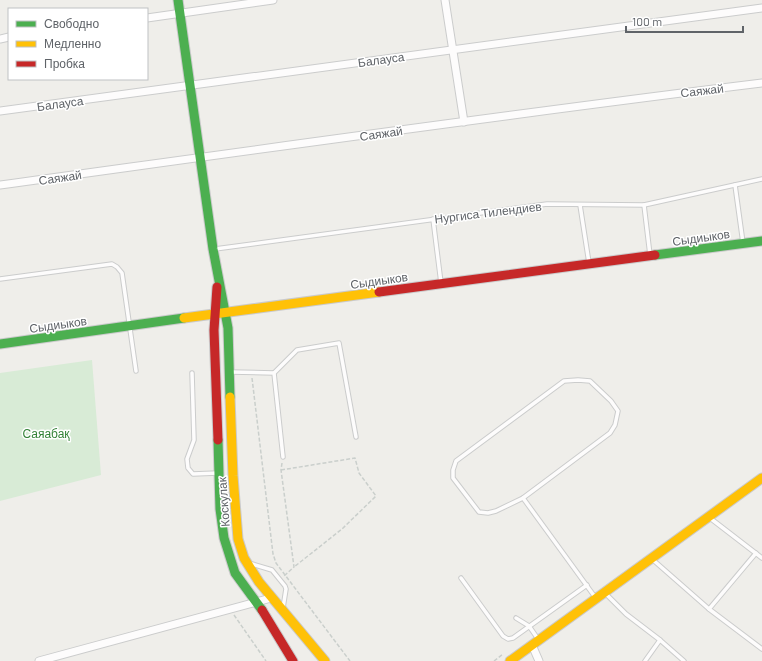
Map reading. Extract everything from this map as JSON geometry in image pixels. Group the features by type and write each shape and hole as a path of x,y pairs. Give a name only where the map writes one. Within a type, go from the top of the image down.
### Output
{"street":[{"path":"178,0 215,259"},
{"path":"148,18 273,0"},
{"path":"445,0 464,122"},
{"name":"Балауса","path":"0,111 190,84 762,8"},
{"name":"Саяжай","path":"0,185 464,122 556,108 762,83"},
{"name":"Сыдиыков","path":"0,344 226,312 762,241"},
{"name":"Коскулак","path":"215,259 228,328 233,476 238,539 244,558 259,582 325,661"},
{"name":"Коскулак","path":"215,259 217,289 214,330 220,509 224,538 235,573 256,602 293,661"},
{"path":"510,661 762,478"},
{"path":"39,661 271,598"},
{"path":"535,643 539,661"}],"lane":[{"name":"Нургиса Тилендиев","path":"213,249 547,204 644,205 762,180"},
{"path":"735,185 743,244"},
{"path":"580,205 589,264"},
{"path":"644,205 650,256"},
{"path":"433,220 441,284"},
{"path":"0,279 112,264 117,267 122,273 136,371"},
{"path":"229,372 274,373 297,350 339,343 356,437"},
{"path":"192,373 194,440 186,459 188,468 193,474 219,472"},
{"path":"274,373 284,457"},
{"path":"564,381 590,381 611,401 618,411 615,425 610,433 523,498 496,511 488,513 479,512 452,478 452,470 456,461 564,381"},
{"path":"523,498 596,598"},
{"path":"708,516 762,558"},
{"path":"709,609 756,553"},
{"path":"651,559 709,609 762,649"},
{"path":"247,563 272,570 286,586 282,611"},
{"path":"461,578 503,636 508,639 513,638 587,585"},
{"path":"604,593 626,614 660,640 684,661"},
{"path":"516,618 529,626 535,643"},
{"path":"645,661 660,640"}],"path":[{"path":"251,372 273,554 276,563 350,661"},
{"path":"284,457 281,470 294,568"},
{"path":"281,470 355,458 359,473 376,496 342,530 285,575"},
{"path":"230,609 266,661"}],"green space":[{"name":"Саяабақ","path":"92,360 101,475 0,501 0,373"}],"traffic: fast":[{"path":"178,0 213,249 228,328 230,397"},
{"path":"655,255 762,241"},
{"path":"0,344 184,318"},
{"path":"218,440 220,509 224,538 235,573 262,610"}],"traffic: slow":[{"path":"184,318 379,292"},
{"path":"230,397 233,476 238,539 244,558 259,582 325,661"},
{"path":"510,661 762,478"}],"traffic: jam":[{"path":"379,292 655,255"},
{"path":"217,287 214,330 218,440"},
{"path":"262,610 293,661"}]}
